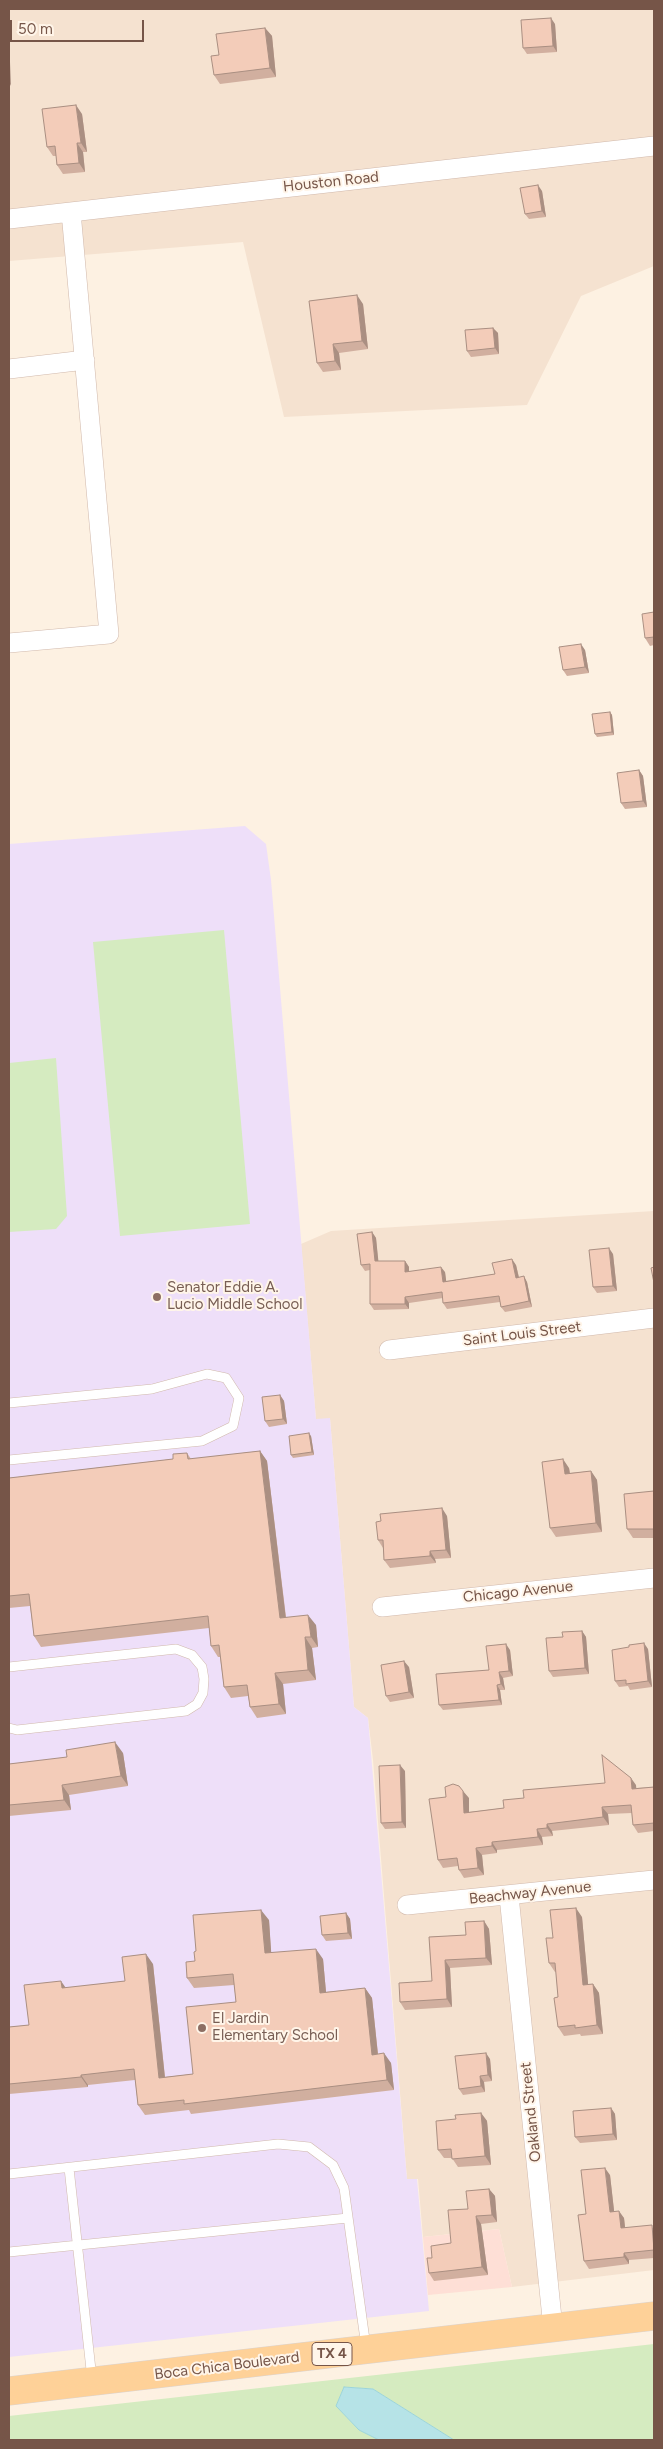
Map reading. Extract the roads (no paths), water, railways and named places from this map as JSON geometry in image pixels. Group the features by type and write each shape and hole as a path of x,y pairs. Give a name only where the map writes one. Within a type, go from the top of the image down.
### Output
{"main road":[{"name":"Boca Chica Boulevard","path":"9,2391 654,2316"}],"street":[{"name":"Houston Road","path":"9,219 654,146"},
{"path":"9,643 109,634 72,212"},
{"path":"9,368 85,360"},
{"name":"Saint Louis Street","path":"389,1350 654,1318"},
{"name":"Chicago Avenue","path":"382,1606 654,1578"},
{"name":"Beachway Avenue","path":"407,1905 654,1880"},
{"name":"Oakland Street","path":"509,1896 553,2328"}],"lane":[{"path":"9,1403 152,1389 207,1374 226,1378 239,1398 233,1426 202,1441 9,1460"},
{"path":"9,1667 176,1648 192,1655 202,1667 204,1679 203,1694 197,1704 186,1711 17,1730 9,1728"},
{"path":"9,2174 278,2144 309,2146 333,2165 344,2188 366,2350"},
{"path":"69,2168 93,2381"},
{"path":"9,2252 348,2218"}],"water":[{"path":"344,2387 373,2389 454,2440 379,2440 359,2430 336,2406"}],"place":[{"name":"Senator Eddie A. Lucio Middle School","path":"157,1297"},
{"name":"El Jardin Elementary School","path":"202,2028"}]}
